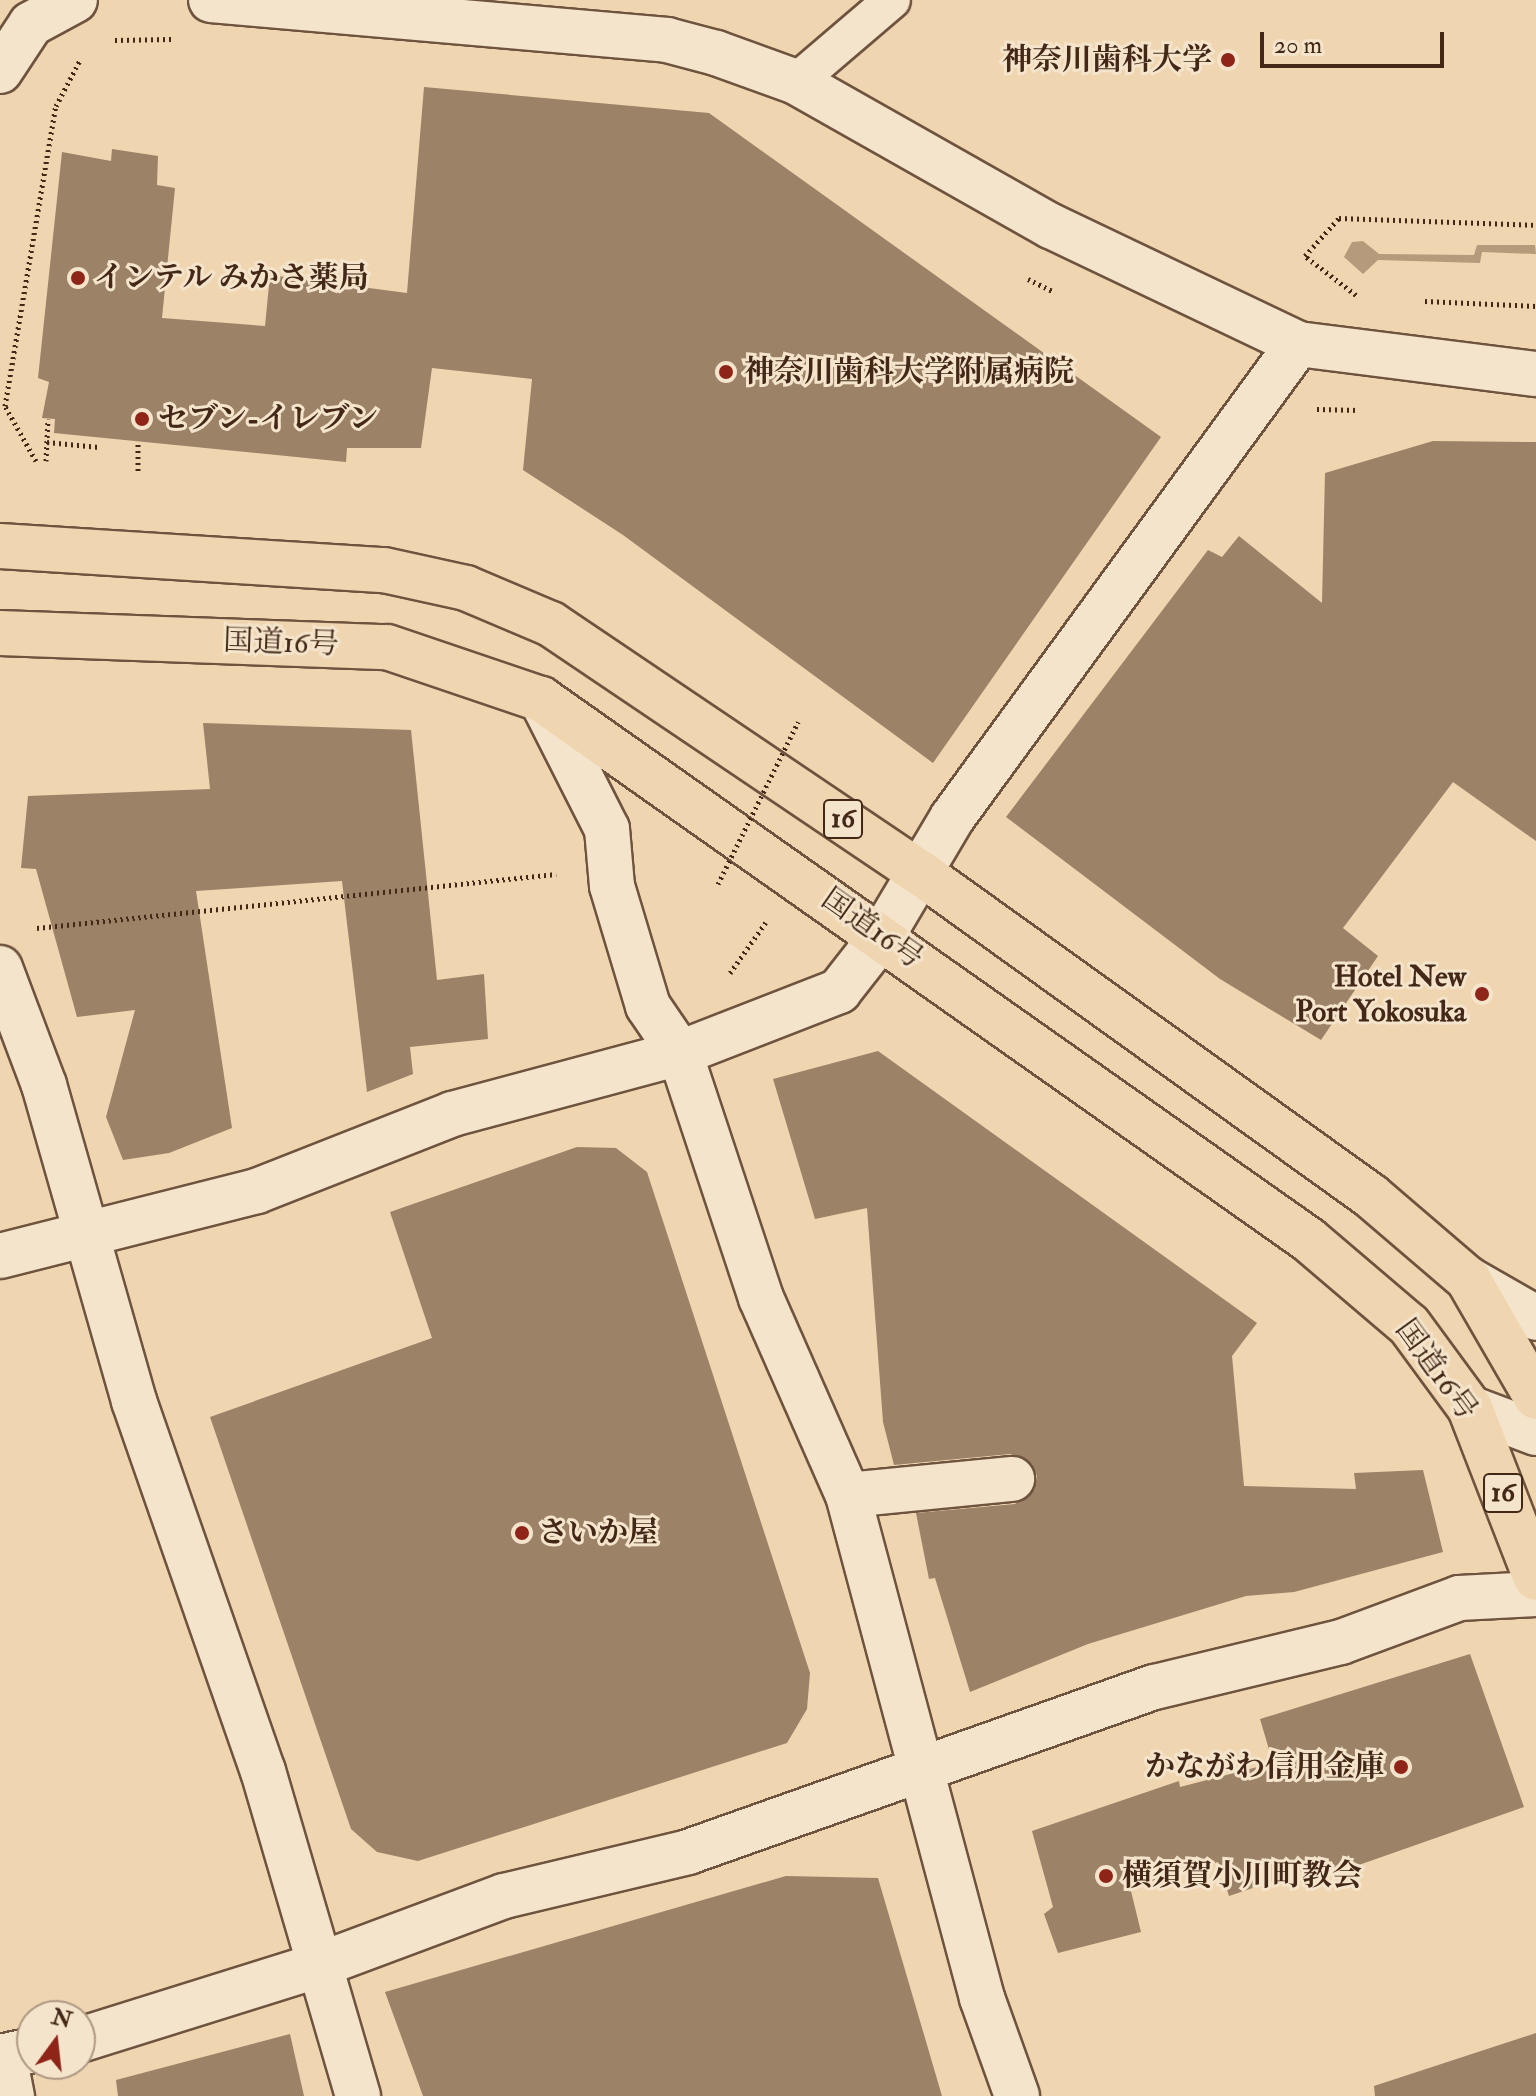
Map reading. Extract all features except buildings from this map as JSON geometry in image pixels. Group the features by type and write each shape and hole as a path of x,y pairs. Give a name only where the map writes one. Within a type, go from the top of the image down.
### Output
{"highway":[{"name":"16","path":"0,546 384,570 466,588 551,624 922,874 1371,1196 1468,1279 1536,1397"},
{"name":"国道16号","path":"0,633 387,647 541,699 882,936 1309,1240 1409,1325 1470,1408 1536,1578"}],"street":[{"path":"0,71 27,12 75,0"},
{"path":"211,0 667,40 796,82 1051,226 1298,344 1536,374"},
{"path":"0,1256 257,1191 452,1114 680,1053 839,991 882,936 922,874 952,818 1298,344"},
{"path":"541,699 607,829 612,886 648,1006 680,1053 761,1298 848,1495 982,1998 1017,2096"},
{"path":"0,968 44,1085 85,1234 322,1964 358,2096"},
{"path":"1468,1279 1536,1318"},
{"path":"1470,1408 1536,1433"},
{"path":"848,1495 1012,1479"},
{"path":"96,2035 322,1964 504,1896 688,1852 921,1767 1155,1687 1341,1642 1459,1598 1536,1594"}],"lane":[{"path":"796,82 892,0"}],"path":[{"path":"104,45 126,35"},
{"path":"36,461 5,406 56,106 82,55 93,50"},
{"path":"1360,298 1305,256 1339,218 1536,225"},
{"path":"1408,300 1536,306"},
{"path":"46,461 48,419"},
{"path":"138,441 138,471"},
{"path":"47,442 99,447"},
{"path":"730,893 718,884 798,722"},
{"path":"31,929 561,873"},
{"path":"730,973 768,919 755,910"}],"shaded area":[{"path":"1363,241 1379,254 1474,255 1477,245 1535,245 1536,254 1482,252 1480,263 1378,260 1363,274 1344,257 1352,242"}],"place":[{"name":"神奈川歯科大学","path":"1228,60"},
{"name":"インテル みかさ薬局","path":"78,278"},
{"name":"神奈川歯科大学附属病院","path":"726,372"},
{"name":"セブン-イレブン","path":"142,419"},
{"name":"Hotel New Port Yokosuka","path":"1482,994"},
{"name":"さいか屋","path":"522,1533"},
{"name":"かながわ信用金庫","path":"1401,1767"},
{"name":"横須賀小川町教会","path":"1106,1876"}]}
